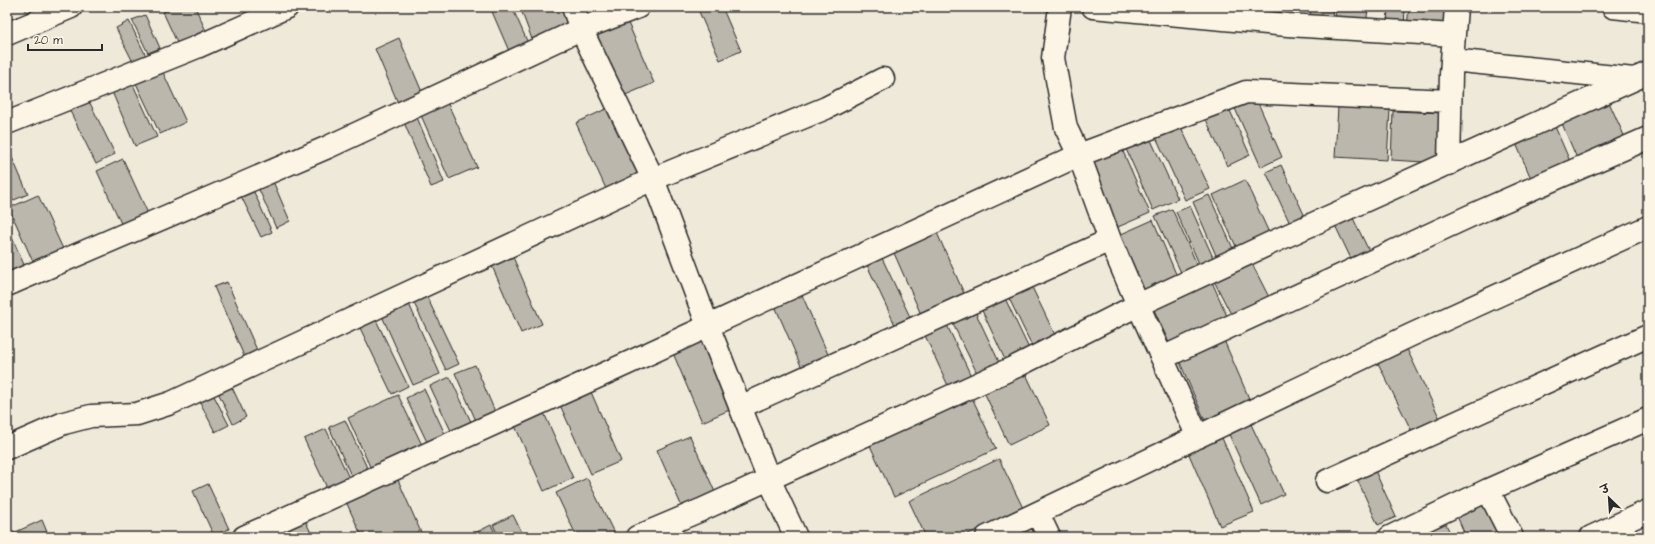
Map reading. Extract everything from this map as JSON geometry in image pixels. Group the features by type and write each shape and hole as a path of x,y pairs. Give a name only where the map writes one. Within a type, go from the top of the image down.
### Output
{"street":[{"path":"7,34 71,7"},
{"path":"7,123 197,47 287,7"},
{"path":"572,7 581,29 653,179 740,407 769,479 796,537"},
{"path":"7,285 328,147 581,29 638,7"},
{"path":"1060,7 1053,58 1066,128 1079,155 1110,240 1198,437"},
{"path":"1093,7 1288,25 1454,35"},
{"path":"1449,164 1450,101 1456,7"},
{"path":"1613,7 1648,11"},
{"path":"1452,60 1641,76"},
{"path":"637,537 769,479 1017,366 1138,305 1273,242 1449,164 1641,76"},
{"path":"7,448 64,423 91,416 137,414 171,403 653,179 826,108 883,79"},
{"path":"244,537 1079,155 1246,92 1450,101"},
{"path":"1162,358 1470,216 1648,138"},
{"path":"987,537 1411,335 1648,227"},
{"path":"740,407 1110,240"},
{"path":"1327,481 1648,336"},
{"path":"1390,537 1488,490 1648,419"},
{"path":"1488,490 1512,537"},
{"path":"1590,537 1648,511"},
{"path":"1038,514 1048,537"}],"building":[{"path":"24,7 45,7 29,18"},
{"path":"173,7 195,7 207,33 179,47 163,12"},
{"path":"490,7 512,7 531,50 512,58"},
{"path":"520,7 570,7 577,25 533,42"},
{"path":"697,7 722,7 741,51 720,60"},
{"path":"1228,7 1252,7 1251,19 1227,17"},
{"path":"1311,7 1333,7 1331,27 1309,25"},
{"path":"1336,7 1368,7 1366,27 1335,24"},
{"path":"1388,7 1405,7 1404,28 1387,27"},
{"path":"1409,7 1450,7 1448,30 1407,27"},
{"path":"145,15 160,48 148,53 132,20"},
{"path":"625,16 654,83 623,96 594,30"},
{"path":"129,21 146,56 133,62 116,28"},
{"path":"399,38 422,92 398,103 375,49"},
{"path":"160,66 186,122 160,134 134,79"},
{"path":"130,78 157,137 135,146 110,87"},
{"path":"1255,96 1282,157 1261,167 1233,104"},
{"path":"1607,98 1627,142 1579,163 1560,119"},
{"path":"88,99 115,154 96,164 69,109"},
{"path":"447,102 477,167 449,179 420,113"},
{"path":"1227,104 1250,155 1227,166 1204,115"},
{"path":"1338,107 1390,110 1387,160 1335,157"},
{"path":"608,108 639,176 607,191 576,123"},
{"path":"1393,111 1444,113 1441,163 1391,160"},
{"path":"416,115 444,182 431,187 403,120"},
{"path":"1553,122 1572,166 1533,183 1514,139"},
{"path":"1179,123 1210,189 1185,200 1155,135"},
{"path":"1150,138 1178,199 1153,210 1126,149"},
{"path":"7,146 28,194 7,203"},
{"path":"1121,147 1150,213 1118,227 1088,161"},
{"path":"123,159 150,218 124,230 97,171"},
{"path":"1281,165 1308,223 1293,230 1266,172"},
{"path":"272,179 290,221 276,228 257,185"},
{"path":"1245,180 1270,235 1238,251 1213,195"},
{"path":"253,190 272,232 261,237 241,196"},
{"path":"38,195 64,251 34,264 9,208"},
{"path":"1209,195 1235,253 1218,260 1193,202"},
{"path":"1190,206 1216,264 1202,270 1176,212"},
{"path":"1172,209 1199,269 1183,277 1155,216"},
{"path":"1349,210 1373,259 1355,267 1332,219"},
{"path":"1153,220 1179,281 1145,296 1119,235"},
{"path":"7,226 25,267 7,275"},
{"path":"937,233 967,300 923,319 894,253"},
{"path":"1648,236 1648,253 1642,238"},
{"path":"881,256 912,321 897,329 866,263"},
{"path":"1248,256 1273,305 1236,324 1211,275"},
{"path":"513,257 542,324 521,333 492,266"},
{"path":"1209,275 1230,323 1172,349 1150,301"},
{"path":"1029,281 1057,339 1034,350 1006,292"},
{"path":"227,282 257,350 244,356 214,287"},
{"path":"1002,292 1031,353 1007,364 979,304"},
{"path":"426,295 459,364 446,370 413,301"},
{"path":"802,295 831,361 804,373 775,306"},
{"path":"409,304 440,374 413,385 382,316"},
{"path":"973,307 1001,366 979,377 950,318"},
{"path":"376,320 408,386 392,394 360,328"},
{"path":"945,321 973,380 950,390 923,331"},
{"path":"1223,338 1251,403 1206,423 1178,358"},
{"path":"705,339 734,408 702,422 673,353"},
{"path":"1406,347 1441,421 1413,434 1377,361"},
{"path":"475,365 496,414 477,423 455,373"},
{"path":"1025,372 1050,425 1009,445 984,392"},
{"path":"450,377 473,426 453,435 430,386"},
{"path":"230,383 246,417 233,424 217,390"},
{"path":"424,389 445,434 427,442 406,398"},
{"path":"968,389 996,449 894,497 866,437"},
{"path":"212,392 229,425 215,432 199,400"},
{"path":"591,392 621,461 591,474 560,405"},
{"path":"398,395 423,447 372,471 348,418"},
{"path":"544,413 573,478 544,491 515,426"},
{"path":"345,420 369,472 353,480 329,427"},
{"path":"1249,420 1284,494 1261,505 1227,430"},
{"path":"326,429 350,480 328,490 304,439"},
{"path":"690,436 715,492 682,507 657,450"},
{"path":"1222,438 1254,512 1220,526 1188,452"},
{"path":"999,459 1023,508 962,537 926,537 909,501"},
{"path":"1371,462 1396,517 1378,525 1353,470"},
{"path":"395,473 423,537 362,537 344,497"},
{"path":"587,478 615,535 610,537 577,537 556,493"},
{"path":"208,484 229,529 214,536 193,491"},
{"path":"1491,500 1507,537 1466,537 1457,516"},
{"path":"302,514 313,537 269,537"},
{"path":"513,515 524,537 499,537 493,525"},
{"path":"42,520 49,537 7,537 7,536"},
{"path":"1444,520 1452,537 1431,537 1427,528"},
{"path":"491,525 497,537 467,537"},
{"path":"787,531 790,537 774,537"}]}
